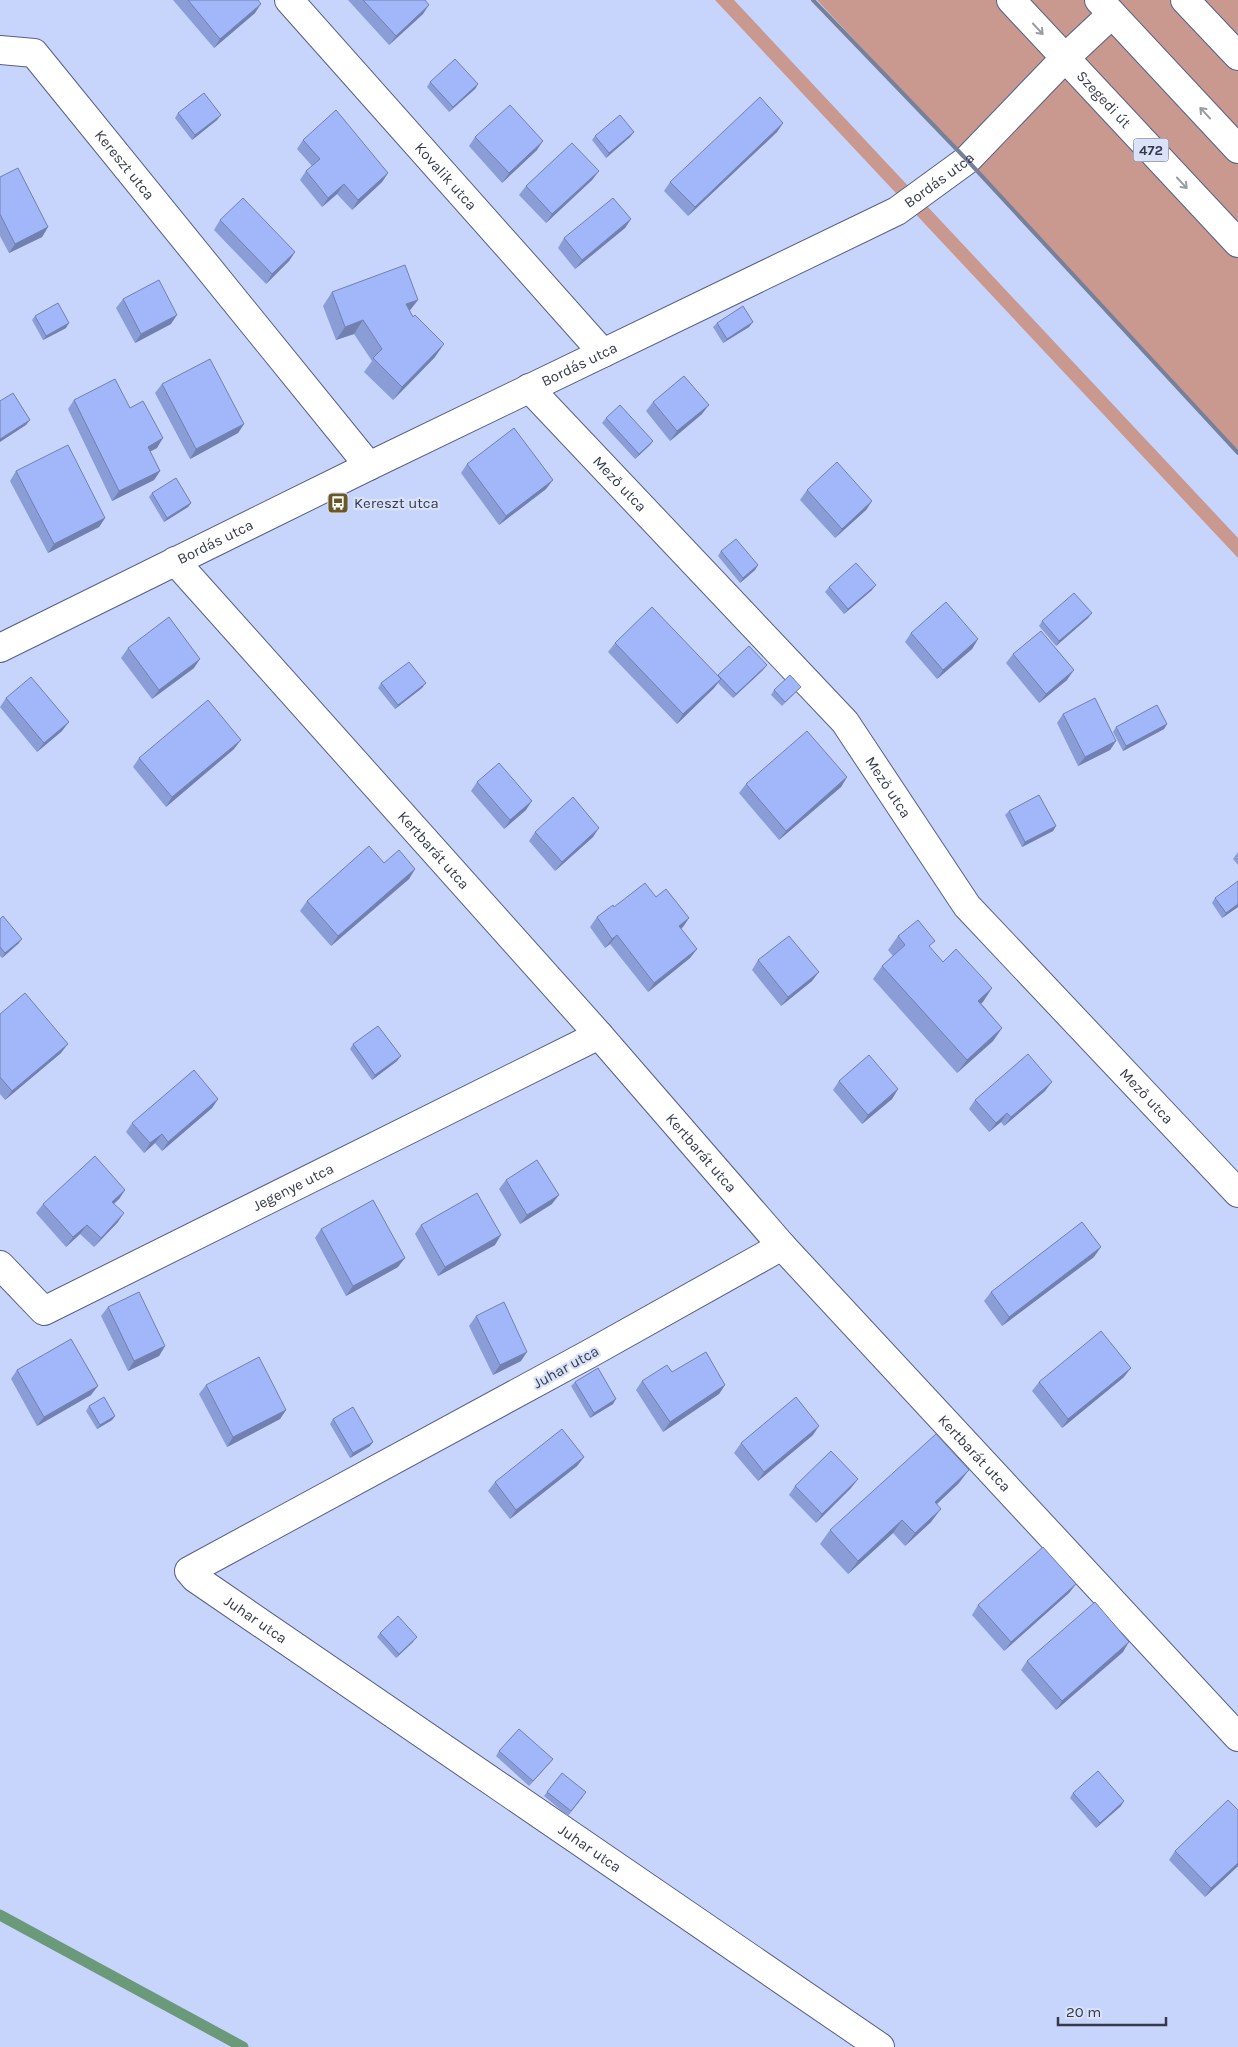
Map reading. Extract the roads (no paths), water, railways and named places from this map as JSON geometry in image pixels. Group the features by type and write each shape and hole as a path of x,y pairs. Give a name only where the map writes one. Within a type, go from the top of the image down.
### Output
{"street":[{"name":"Kovalik utca","path":"290,0 603,353"},
{"name":"Szegedi út","path":"1011,0 1238,242"},
{"path":"1186,0 1238,56"},
{"name":"Bordás utca","path":"0,648 369,466 897,210 968,160 1064,58 1106,7"},
{"path":"1106,7 1238,149"},
{"name":"Kereszt utca","path":"0,50 34,53 369,466"},
{"name":"Mező utca","path":"529,388 845,722 967,906 1238,1193"},
{"name":"Kertbarát utca","path":"176,561 599,1035 782,1246 1238,1737"},
{"name":"Jegenye utca","path":"0,1265 44,1311 599,1035"},
{"name":"Juhar utca","path":"782,1246 589,1354 190,1571 195,1578 880,2047"}],"waterway":[{"path":"0,1915 243,2047"}],"railway":[{"path":"813,0 967,160 1238,453"}],"place":[{"name":"Kereszt utca","path":"338,503"}]}
